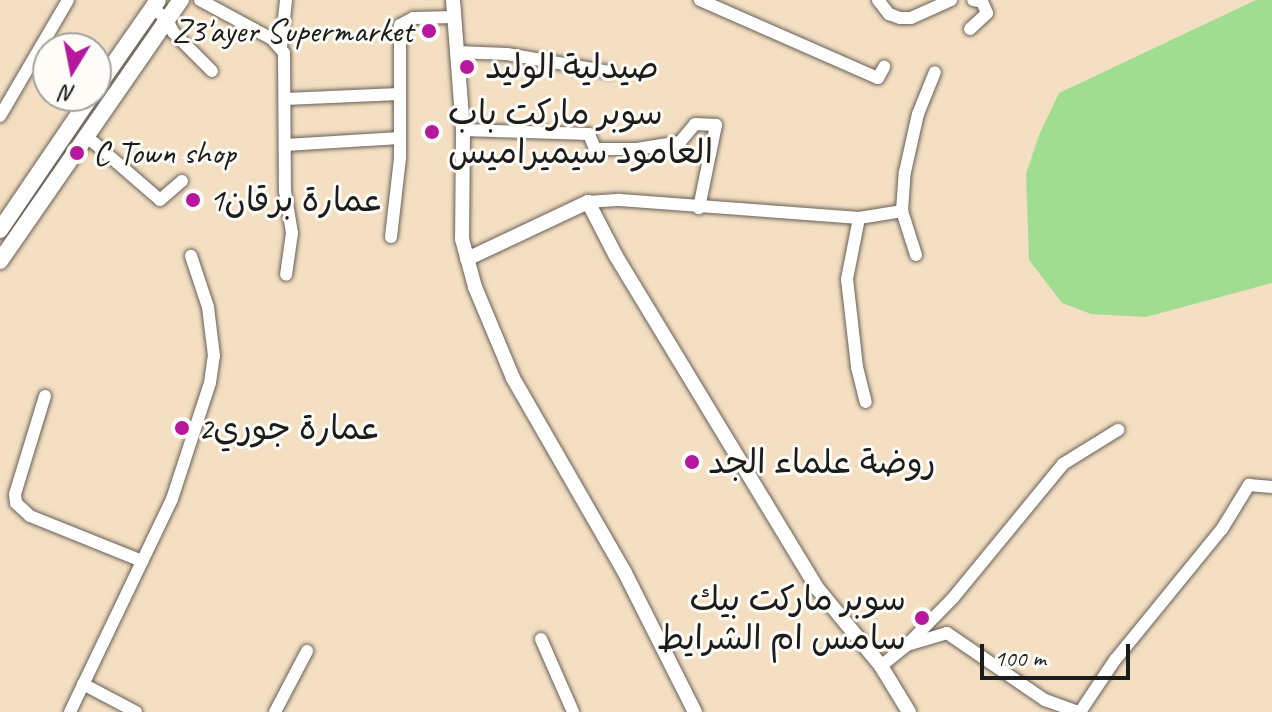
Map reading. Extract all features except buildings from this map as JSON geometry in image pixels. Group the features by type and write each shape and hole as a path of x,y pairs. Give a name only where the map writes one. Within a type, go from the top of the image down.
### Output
{"main road":[{"path":"0,261 181,0"},
{"path":"112,66 155,4"},
{"path":"0,230 80,112"}],"street":[{"path":"0,116 68,0"},
{"path":"200,0 281,47"},
{"path":"286,0 281,47 285,99 285,191 292,233 286,275"},
{"path":"453,0 463,130 462,239 467,259 513,378 616,557 695,712"},
{"path":"700,0 878,78 884,67"},
{"path":"878,0 889,14 900,18 911,18 951,0"},
{"path":"970,29 987,13 982,2 973,0"},
{"path":"155,4 173,32 212,71"},
{"path":"391,237 400,138 400,25 413,18 454,17"},
{"path":"456,52 507,54 610,72"},
{"path":"916,255 902,211 905,172 918,114 935,72"},
{"path":"285,99 399,94"},
{"path":"463,130 589,134 595,149 637,149 680,142 695,124 716,125 699,208"},
{"path":"85,135 160,200 182,181"},
{"path":"285,145 400,138"},
{"path":"467,259 588,202 620,200 859,218 902,211"},
{"path":"588,202 616,256 817,588 881,666 909,712"},
{"path":"859,218 847,279 857,367 866,402"},
{"path":"70,712 172,499 210,383 214,356 208,307 191,256"},
{"path":"45,396 15,494 16,503 30,516 142,561"},
{"path":"881,666 907,645 953,598 1063,464 1118,430"},
{"path":"907,645 947,633 1045,700 1079,712 1115,660 1222,529 1249,485 1272,487"},
{"path":"541,639 573,712"},
{"path":"275,712 307,651"},
{"path":"83,684 136,712"}],"green space":[{"path":"1256,0 1272,0 1272,283 1146,317 1091,314 1062,303 1029,260 1026,174 1039,135 1059,93"}],"place":[{"name":"Z3'ayer Supermarket","path":"429,31"},
{"name":"صيدلية الوليد","path":"467,67"},
{"name":"سوبر ماركت باب العامود سيميراميس","path":"432,132"},
{"name":"C Town shop","path":"77,153"},
{"name":"1عمارة برقان","path":"193,200"},
{"name":"عمارة جوري2","path":"182,428"},
{"name":"روضة علماء الجد","path":"692,462"},
{"name":"سوبر ماركت بيك سامس ام الشرايط","path":"922,618"}]}
